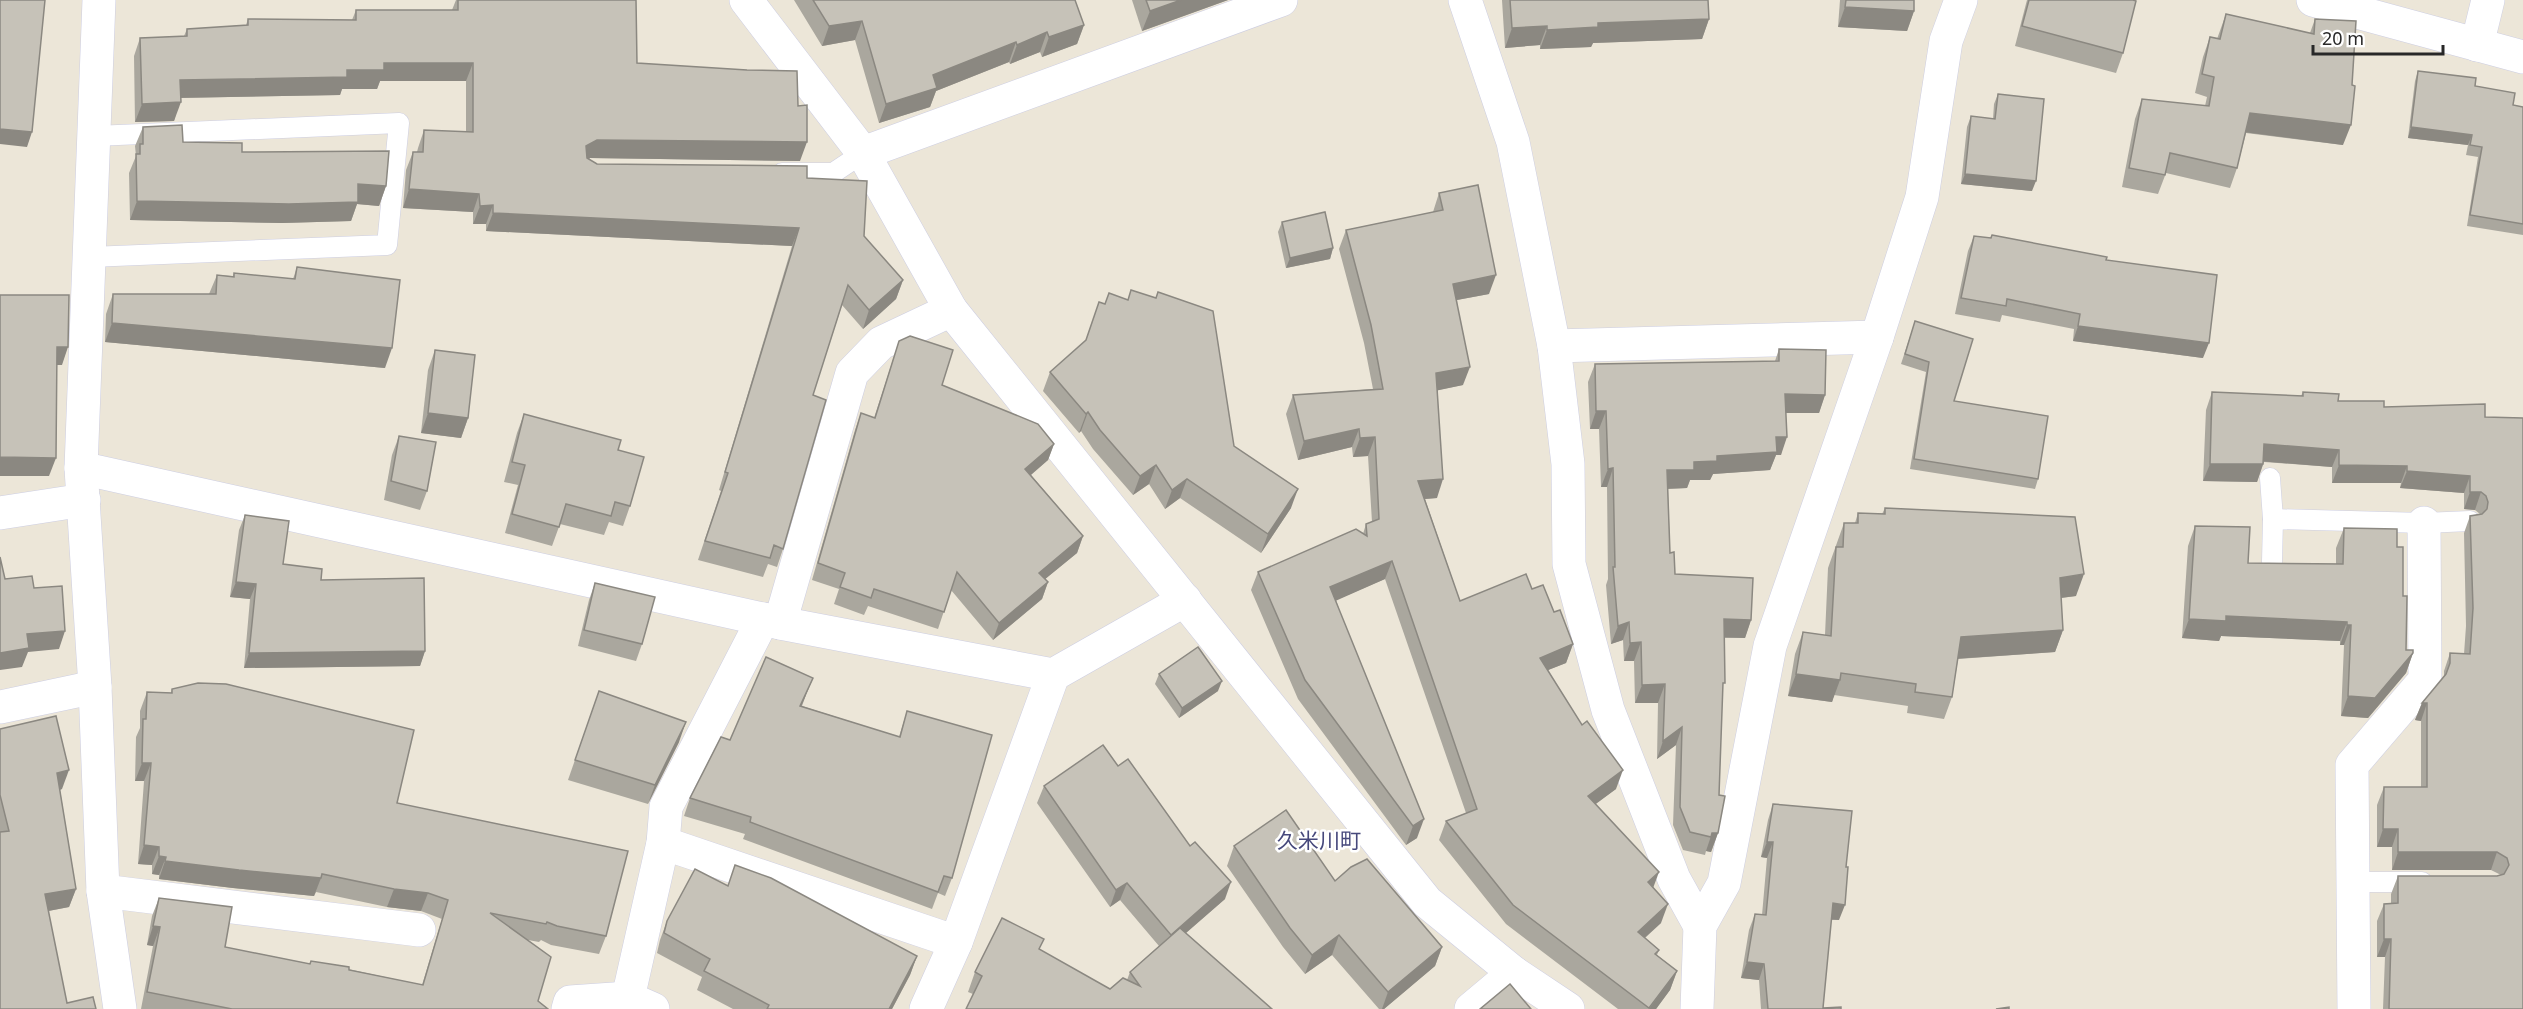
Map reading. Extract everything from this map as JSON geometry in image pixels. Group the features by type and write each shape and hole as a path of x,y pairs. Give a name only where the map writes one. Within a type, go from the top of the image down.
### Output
{"street":[{"path":"99,0 81,468 95,687 103,891 120,1009"},
{"path":"746,0 863,153 951,310 1426,902 1515,973 1568,1009"},
{"path":"863,153 1281,0"},
{"path":"1465,0 1512,142 1554,345 1568,464 1569,564 1608,710 1674,879 1700,926"},
{"path":"1697,1009 1700,926 1725,883 1770,646 1922,197 1946,41 1961,0"},
{"path":"2313,0 2523,57"},
{"path":"2477,45 2488,0"},
{"path":"568,1009 570,1002 640,1004 666,807 772,621 852,373 881,343 951,310"},
{"path":"1554,345 1876,337"},
{"path":"81,468 772,621 1053,675"},
{"path":"0,513 84,500"},
{"path":"2354,1009 2352,765 2425,680 2424,523"},
{"path":"926,1009 956,942 1053,675 1185,600"},
{"path":"0,707 95,687"},
{"path":"663,843 956,942"},
{"path":"103,891 419,930"},
{"path":"1471,1009 1515,973"}],"lane":[{"path":"90,257 387,245 399,123 95,136"},
{"path":"764,172 833,173 863,153"},
{"path":"2270,478 2273,519 2272,562"},
{"path":"2273,519 2424,523 2470,521"},
{"path":"2353,882 2445,882"}],"building":[{"path":"0,0 45,0 32,132 0,129"},
{"path":"458,0 636,0 637,63 797,71 798,106 807,105 807,142 597,140 586,146 587,158 597,164 807,166 807,178 867,181 864,236 903,280 869,310 848,285 813,395 826,400 783,549 774,545 770,558 705,541 728,473 725,472 799,228 493,213 493,205 480,206 479,194 409,189 413,152 423,152 424,130 473,132 473,63 384,63 384,70 347,70 347,77 180,80 181,102 142,104 140,38 187,36 187,29 248,25 248,19 356,20 356,10 458,10"},
{"path":"813,0 1075,0 1084,25 1049,37 1047,32 1017,45 1016,42 933,75 937,88 886,104 862,21 829,26"},
{"path":"1146,0 1181,0 1150,11"},
{"path":"1510,0 1708,0 1709,19 1598,23 1598,27 1547,30 1547,26 1512,28"},
{"path":"1846,0 1914,0 1914,11 1845,7"},
{"path":"2029,0 2136,1 2123,53 2022,26"},
{"path":"2226,14 2314,34 2315,19 2356,21 2352,85 2355,86 2351,125 2250,113 2237,168 2170,153 2165,175 2129,168 2142,99 2209,106 2214,77 2202,74 2210,37 2220,39"},
{"path":"2418,71 2476,78 2475,86 2515,93 2513,105 2523,107 2523,224 2470,215 2482,147 2470,145 2472,135 2411,127"},
{"path":"1998,94 2044,99 2036,181 1965,174 1971,116 1995,119"},
{"path":"182,125 183,142 242,143 242,152 389,151 386,186 358,184 358,202 289,204 137,201 136,154 140,154 140,144 143,144 143,127"},
{"path":"1478,185 1496,275 1453,284 1470,367 1436,373 1443,479 1418,481 1460,601 1526,574 1532,589 1543,585 1554,612 1560,610 1573,644 1540,658 1582,725 1587,721 1623,770 1588,796 1659,872 1648,882 1668,904 1638,932 1659,950 1655,954 1677,971 1649,1008 1513,905 1446,821 1477,809 1392,561 1330,587 1424,819 1413,826 1305,680 1258,572 1356,529 1367,536 1366,524 1379,519 1375,437 1360,438 1359,429 1304,441 1293,395 1383,389 1371,325 1346,230 1443,210 1439,193"},
{"path":"1325,212 1333,248 1290,258 1282,222"},
{"path":"1992,235 2107,257 2106,260 2217,275 2209,343 2078,326 2080,314 2007,299 2006,306 1961,298 1974,236 1991,238"},
{"path":"297,267 400,280 392,348 112,323 113,294 216,294 217,275 234,277 234,273 295,279"},
{"path":"1131,290 1156,298 1158,292 1213,311 1234,446 1298,489 1268,534 1187,479 1172,490 1156,465 1140,476 1100,430 1088,412 1086,414 1050,372 1086,340 1099,302 1105,304 1109,293 1128,300"},
{"path":"0,295 69,295 68,347 57,347 56,458 0,457"},
{"path":"1915,321 1973,339 1954,401 2048,416 2038,479 1914,459 1929,362 1905,354"},
{"path":"910,336 953,350 942,385 1038,424 1054,444 1025,469 1083,536 1039,573 1048,582 999,623 957,572 944,612 874,589 871,598 840,587 845,573 818,563 861,413 875,418 899,341"},
{"path":"1779,349 1826,350 1825,395 1785,394 1787,437 1776,437 1777,452 1717,456 1717,461 1694,462 1694,470 1667,470 1670,553 1674,552 1675,574 1753,578 1751,620 1724,619 1725,683 1723,683 1719,795 1725,796 1718,833 1712,833 1711,837 1690,832 1680,807 1682,727 1663,741 1665,684 1642,685 1641,642 1630,643 1629,622 1618,626 1613,567 1615,567 1613,468 1608,469 1606,411 1596,411 1595,364 1779,361"},
{"path":"435,350 475,355 468,418 428,413"},
{"path":"2212,392 2303,396 2303,392 2339,394 2338,401 2384,401 2384,407 2485,404 2485,417 2523,418 2523,1009 2389,1009 2391,939 2384,939 2384,904 2398,903 2398,876 2497,876 2504,874 2509,865 2507,858 2497,852 2398,852 2398,829 2383,829 2384,787 2427,787 2427,703 2422,703 2446,674 2450,663 2450,653 2470,654 2473,608 2470,516 2482,514 2487,509 2486,496 2481,492 2470,492 2470,476 2407,471 2407,466 2339,465 2339,450 2264,444 2263,464 2210,464"},
{"path":"524,414 621,440 618,450 644,457 630,506 615,502 611,516 566,504 559,527 512,514 525,465 512,462"},
{"path":"399,436 436,442 427,491 391,481"},
{"path":"1885,508 2075,517 2084,574 2060,578 2063,630 1961,637 1952,697 1915,692 1916,684 1841,673 1840,680 1796,674 1803,632 1831,636 1836,547 1843,547 1844,523 1858,523 1858,513 1885,514"},
{"path":"245,515 289,521 283,564 322,569 321,580 424,578 425,651 249,653 256,584 236,582"},
{"path":"2195,526 2250,527 2248,563 2343,564 2344,528 2397,529 2397,547 2403,547 2403,596 2407,596 2406,650 2413,650 2413,653 2375,698 2348,696 2351,625 2347,625 2347,622 2226,616 2226,621 2189,619"},
{"path":"0,557 5,579 32,576 34,588 62,586 65,631 27,634 29,648 0,653"},
{"path":"595,583 655,597 642,644 584,630"},
{"path":"1198,647 1222,681 1182,708 1159,674"},
{"path":"766,657 813,678 800,706 900,737 907,711 992,735 952,878 944,876 938,892 750,822 751,817 690,798 721,737 730,740"},
{"path":"198,683 226,684 414,730 397,803 628,851 606,936 547,922 546,924 490,913 551,957 538,1001 548,1009 232,1009 147,992 160,927 153,926 159,898 232,907 225,947 310,964 311,961 349,967 349,970 423,985 448,900 428,893 394,889 322,874 321,878 165,861 166,857 159,856 159,847 144,845 151,763 142,763 143,719 146,719 147,692 172,693 172,689"},
{"path":"599,691 686,722 655,785 575,760"},
{"path":"56,716 69,770 57,773 76,889 45,894 67,1003 93,997 96,1009 0,1009 0,832 9,831 0,795 0,729"},
{"path":"1103,745 1118,766 1128,759 1190,846 1195,842 1231,882 1171,935 1127,883 1116,890 1044,786"},
{"path":"1773,804 1852,811 1846,867 1848,867 1845,905 1833,903 1823,1008 1841,1007 1841,1009 1768,1009 1764,964 1747,962 1755,914 1766,915 1773,842 1767,842"},
{"path":"1286,810 1335,881 1351,867 1367,859 1442,947 1388,992 1339,935 1312,955 1290,928 1234,846"},
{"path":"735,865 771,878 917,956 889,1009 767,1009 769,1005 704,971 710,959 664,933 667,921 695,869 728,886"},
{"path":"1002,918 1044,939 1039,949 1110,989 1123,978 1140,986 1130,972 1180,928 1272,1009 966,1009 982,976 975,972"},
{"path":"1510,984 1531,1009 1480,1009"}],"district":[{"name":"久米川町","path":"1319,841"}]}
